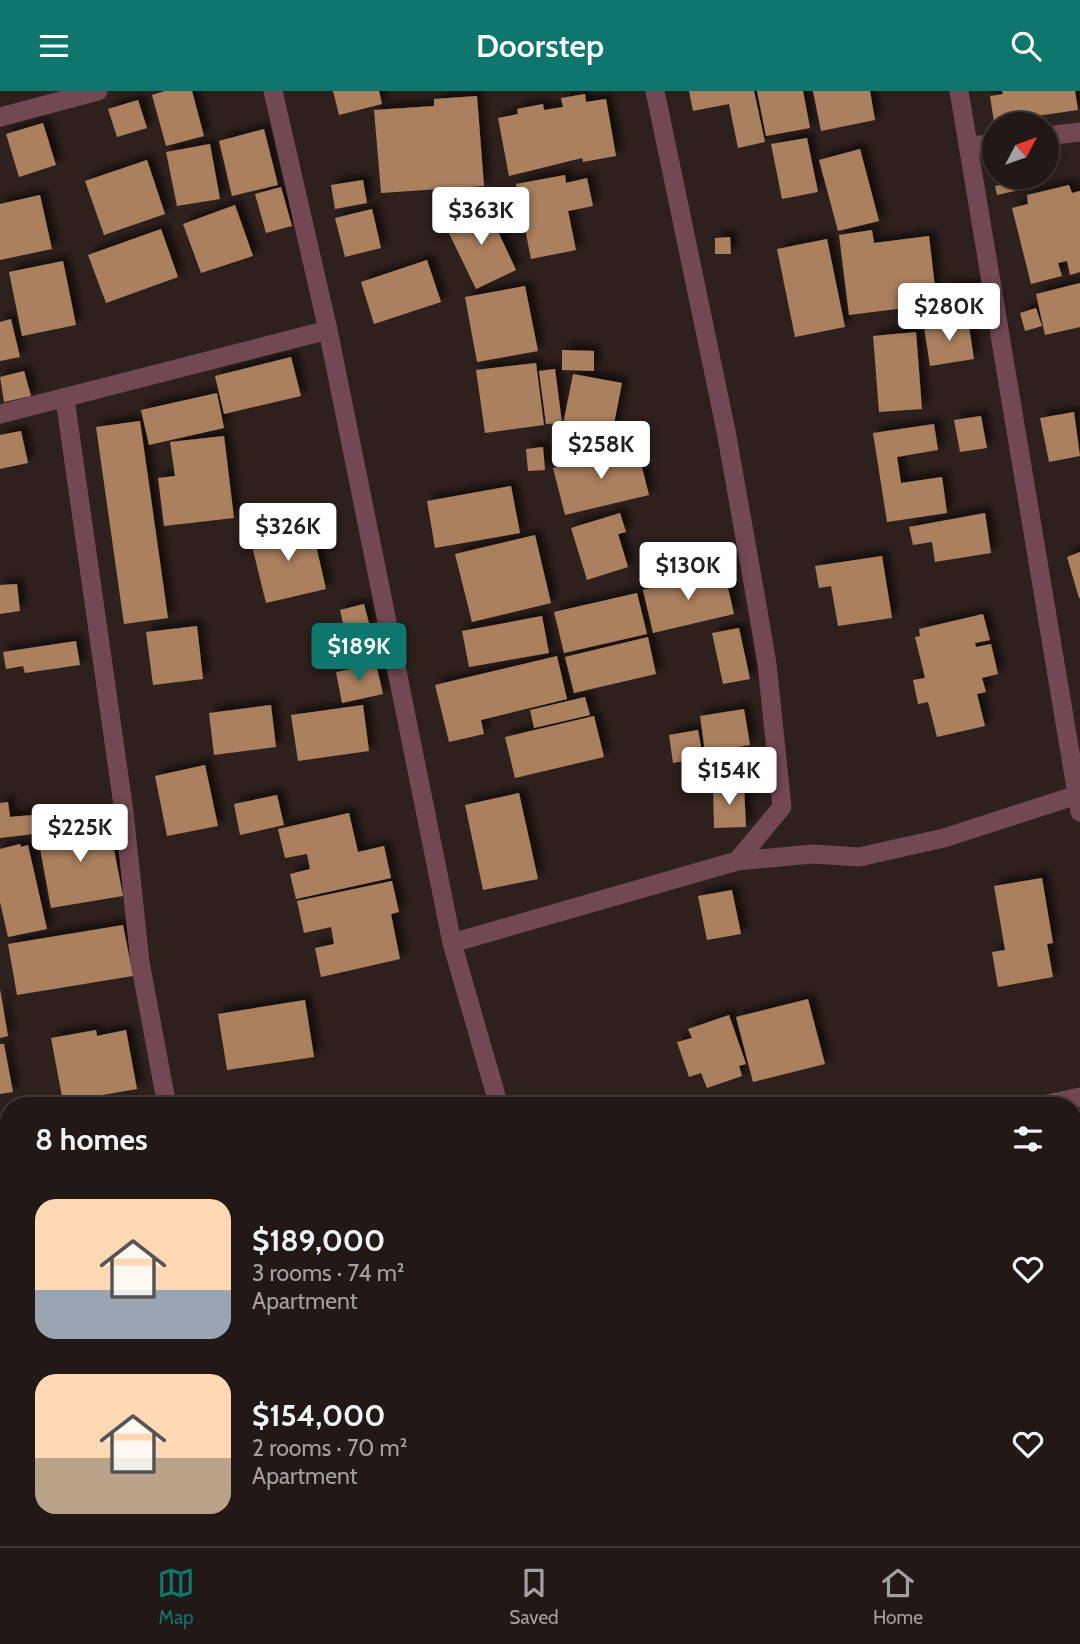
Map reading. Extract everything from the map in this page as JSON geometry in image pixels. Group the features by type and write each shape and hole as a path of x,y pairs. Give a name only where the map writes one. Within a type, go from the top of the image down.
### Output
{"street":[{"path":"0,117 98,91"},
{"path":"273,91 328,330 452,943 496,1097"},
{"path":"655,91 726,431 769,677 782,807 737,861"},
{"path":"452,943 737,861 812,854 859,857 944,838 1079,800 958,91"},
{"path":"1059,134 1080,132"},
{"path":"968,147 982,145"},
{"path":"0,414 328,330"},
{"path":"65,399 124,812 140,963 165,1097"}],"building":[{"path":"165,91 192,91 204,136 166,146 152,95"},
{"path":"333,91 379,91 382,104 339,115"},
{"path":"689,91 754,91 765,142 738,148 729,104 693,111"},
{"path":"757,91 803,91 810,128 766,136"},
{"path":"813,91 870,91 875,120 821,131"},
{"path":"1002,91 1075,91 1078,110 1059,113 992,112 990,96 1003,94"},
{"path":"585,94 586,102 606,99 616,156 583,162 582,158 509,176 498,118 518,114 517,109 543,104 544,110 563,107 561,98"},
{"path":"477,96 484,186 381,193 374,110 434,106 434,99"},
{"path":"138,100 147,128 117,137 108,109"},
{"path":"43,123 56,165 19,177 6,134"},
{"path":"264,129 278,185 232,196 219,141"},
{"path":"807,138 818,192 782,199 771,144"},
{"path":"210,144 220,199 177,206 166,152"},
{"path":"860,149 879,221 838,231 819,160"},
{"path":"147,160 165,214 104,235 85,181"},
{"path":"565,175 566,183 587,178 593,206 568,211 576,250 531,259 516,184"},
{"path":"363,180 367,203 335,209 331,185"},
{"path":"1069,185 1072,193 1080,191 1080,272 1070,275 1067,261 1058,263 1062,276 1031,284 1012,208 1028,204 1027,195"},
{"path":"281,187 292,226 266,233 255,194"},
{"path":"996,189 1015,189 1015,191 997,195"},
{"path":"40,195 52,249 0,260 0,204"},
{"path":"235,205 253,256 201,273 183,224"},
{"path":"486,206 516,270 476,289 445,225"},
{"path":"372,209 381,248 345,257 335,218"},
{"path":"161,229 178,277 106,303 88,255"},
{"path":"872,230 874,243 929,236 937,304 849,315 839,235"},
{"path":"730,237 731,254 715,254 715,238"},
{"path":"827,239 845,327 795,337 777,249"},
{"path":"427,260 441,302 374,324 361,282"},
{"path":"63,261 76,325 22,336 9,272"},
{"path":"1080,283 1080,327 1045,335 1036,294"},
{"path":"975,285 977,308 945,312 941,289"},
{"path":"525,286 538,351 477,362 465,297"},
{"path":"1036,308 1042,326 1025,331 1020,313"},
{"path":"11,319 20,357 0,361 0,322"},
{"path":"968,320 974,359 930,366 924,327"},
{"path":"916,332 922,409 879,412 873,336"},
{"path":"562,350 594,351 594,371 562,370"},
{"path":"291,357 301,396 224,414 215,376"},
{"path":"536,363 544,425 485,433 476,370"},
{"path":"555,369 562,423 546,424 539,371"},
{"path":"24,371 31,396 4,402 0,377"},
{"path":"573,374 622,383 609,449 560,440"},
{"path":"217,393 224,428 149,445 141,410"},
{"path":"1074,412 1080,456 1049,462 1040,418"},
{"path":"981,416 987,448 960,452 954,420"},
{"path":"140,421 168,618 124,624 96,427"},
{"path":"934,424 938,450 897,457 901,483 942,477 947,513 887,522 873,433"},
{"path":"21,431 28,463 0,469 0,435"},
{"path":"224,436 234,518 164,526 158,478 175,476 170,442"},
{"path":"543,447 545,470 528,471 526,449"},
{"path":"637,448 649,495 565,515 553,468"},
{"path":"511,486 520,533 435,548 427,501"},
{"path":"620,513 626,532 618,534 628,567 587,580 571,528"},
{"path":"985,513 991,553 935,562 932,542 913,545 909,527"},
{"path":"311,524 326,589 266,603 250,538"},
{"path":"535,535 551,603 472,622 455,554"},
{"path":"1080,552 1080,598 1079,598 1067,557"},
{"path":"882,556 892,618 838,626 831,586 819,588 815,566"},
{"path":"724,571 734,614 653,633 643,590"},
{"path":"17,584 20,611 0,614 0,585"},
{"path":"637,593 647,634 564,653 554,612"},
{"path":"364,604 370,627 345,633 340,610"},
{"path":"983,614 990,640 975,643 976,647 991,644 998,674 982,678 986,692 977,694 985,726 937,737 928,702 918,704 913,680 925,678 915,637 920,636 919,629"},
{"path":"542,616 549,653 469,667 462,631"},
{"path":"197,626 203,679 153,685 146,632"},
{"path":"739,628 750,679 723,684 712,633"},
{"path":"648,637 656,674 574,693 565,657"},
{"path":"76,641 80,665 25,673 23,666 6,669 3,652"},
{"path":"557,656 567,699 481,720 484,734 449,742 435,685"},
{"path":"376,664 383,694 342,703 336,672"},
{"path":"585,697 590,715 534,728 530,710"},
{"path":"271,705 276,747 214,755 209,713"},
{"path":"363,705 369,751 298,761 291,715"},
{"path":"744,709 750,745 705,752 700,716"},
{"path":"594,716 604,757 515,778 505,737"},
{"path":"698,730 703,758 673,763 669,735"},
{"path":"205,765 218,826 167,836 155,776"},
{"path":"744,786 746,827 714,828 713,787"},
{"path":"519,793 538,879 483,890 465,805"},
{"path":"277,795 284,825 240,835 234,804"},
{"path":"8,802 10,817 32,815 34,834 0,838 0,803"},
{"path":"349,813 358,852 384,846 391,878 296,899 290,874 310,869 307,854 285,858 278,829"},
{"path":"108,819 123,896 51,908 37,832"},
{"path":"20,844 21,847 28,845 47,929 8,937 0,902 0,849"},
{"path":"1042,878 1053,943 1047,944 1053,977 998,987 992,952 1005,950 994,886"},
{"path":"392,881 399,912 391,914 400,959 321,977 315,948 334,944 331,927 304,933 297,901"},
{"path":"732,890 741,934 707,940 698,896"},
{"path":"123,925 133,976 17,995 8,944"},
{"path":"0,989 8,1036 0,1038"},
{"path":"808,999 825,1064 753,1082 736,1017"},
{"path":"305,1000 314,1057 227,1070 218,1014"},
{"path":"729,1015 746,1064 739,1066 742,1076 707,1088 701,1073 689,1077 677,1042 692,1038 688,1029"},
{"path":"96,1030 97,1036 126,1030 137,1089 91,1097 62,1097 51,1038"},
{"path":"0,1044 4,1044 13,1092 0,1094"}]}
